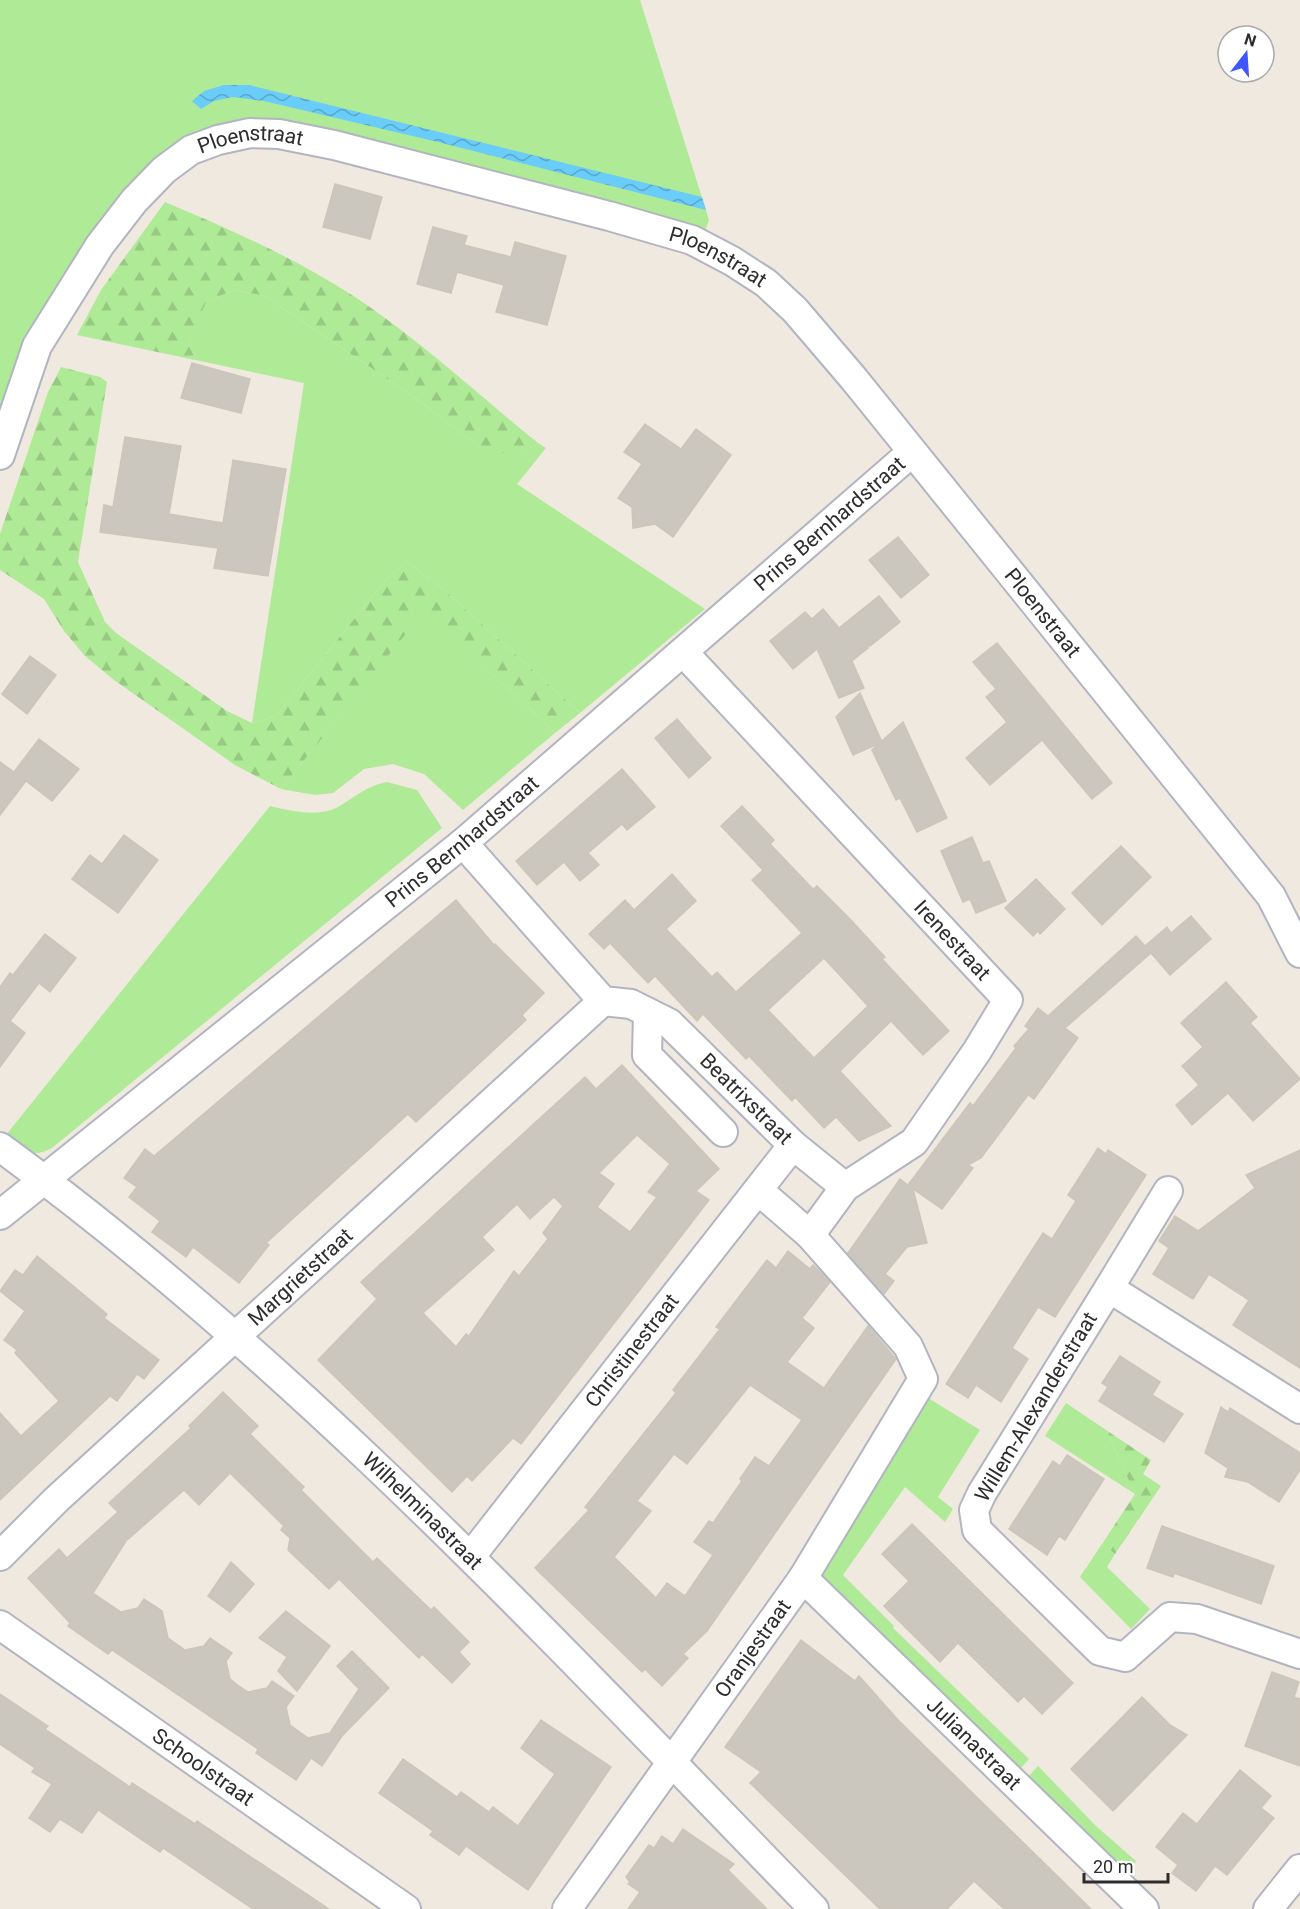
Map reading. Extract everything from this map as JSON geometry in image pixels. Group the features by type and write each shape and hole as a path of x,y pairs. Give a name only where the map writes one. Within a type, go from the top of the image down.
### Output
{"street":[{"name":"Ploenstraat","path":"0,455 36,346 100,245 134,201 164,170 191,150 218,140 250,133 279,134 334,145 692,240 732,261 766,283 795,310 854,379 911,453 1115,700 1271,896 1300,953"},
{"name":"Prins Bernhardstraat","path":"0,1215 463,843 684,653 911,453"},
{"name":"Irenestraat","path":"684,653 1008,1000 977,1051 914,1142 845,1187 810,1235"},
{"path":"463,843 603,1001"},
{"name":"Beatrixstraat","path":"603,1001 632,1004 669,1023 793,1145 845,1187"},
{"name":"Margrietstraat","path":"0,1556 57,1499 235,1335 603,1001"},
{"name":"Beatrixstraat","path":"648,1012 647,1055 723,1132"},
{"name":"Christinestraat","path":"471,1556 793,1145"},
{"name":"Wilhelminastraat","path":"0,1147 44,1178 235,1335 471,1556 814,1909"},
{"path":"758,1190 810,1235"},
{"name":"Willem-Alexanderstraat","path":"1167,1191 982,1492 974,1510 977,1530 1100,1651 1125,1657 1170,1617 1197,1619 1300,1654"},
{"name":"Oranjestraat","path":"567,1909 803,1578 923,1379 908,1346 810,1235"},
{"name":"Willem-Alexanderstraat","path":"1109,1288 1300,1409"},
{"name":"Julianastraat","path":"803,1578 1144,1909"},
{"name":"Schoolstraat","path":"0,1625 406,1909"},
{"path":"1268,1909 1300,1869"}],"green space":[{"path":"0,0 640,0 709,220 704,234 251,124 127,196 0,439"},
{"path":"165,202 292,260 364,303 431,353 538,443 523,452 506,454 477,445 417,399 265,296 234,290 206,302 189,342 195,360 77,335 101,290"},
{"path":"234,290 265,296 417,399 477,445 523,452 538,443 546,448 517,484 705,609 580,713 442,588 406,561 384,582 276,716 252,723 304,383 195,360 189,342 200,312 206,302"},
{"path":"61,367 100,377 107,382 78,562 105,622 116,633 227,711 252,723 276,716 384,582 406,561 442,588 580,713 555,733 508,688 421,615 281,789 235,765 114,680 85,656 64,631 44,599 0,570 0,534 48,392"},
{"path":"421,614 508,688 555,733 463,810 424,774 393,764 364,769 333,793 315,795 281,789"},
{"path":"387,782 417,790 442,828 52,1148 33,1153 6,1135 270,806 303,812 329,811 366,789"},
{"path":"925,1396 980,1430 938,1497 953,1509 945,1522 905,1487 843,1575 894,1626 893,1628 1029,1759 1020,1769 815,1570 903,1442 897,1437"},
{"path":"1066,1403 1106,1430 1135,1494 1045,1436"},
{"path":"1106,1430 1151,1460 1143,1474 1161,1486 1115,1554 1102,1544 1135,1494"},
{"path":"1102,1544 1115,1554 1107,1567 1150,1609 1131,1629 1080,1577"},
{"path":"1038,1766 1096,1826 1136,1861 1127,1873 1028,1777"}],"water":[{"path":"224,85 249,85 702,197 706,210 442,143 264,101 233,97 214,101 201,109 192,101 204,91"}],"building":[{"path":"335,184 382,197 370,239 323,227"},
{"path":"433,227 467,236 464,245 511,257 515,242 566,256 547,325 496,312 504,285 457,272 451,293 417,284"},
{"path":"192,363 250,379 241,413 181,398"},
{"path":"645,424 681,449 696,429 731,455 673,537 655,524 633,528 632,507 618,498 642,464 624,452"},
{"path":"125,437 181,446 169,514 223,523 233,460 286,469 268,576 214,568 218,548 100,532 104,505 113,507"},
{"path":"898,537 929,575 901,598 869,560"},
{"path":"879,596 900,622 870,646 867,644 868,648 852,661 864,688 839,698 817,649 793,669 770,641 805,612 812,619 823,609 839,628"},
{"path":"997,643 1112,783 1092,799 1042,740 990,785 966,758 1007,722 986,697 996,689 973,662"},
{"path":"30,656 56,675 27,714 2,694"},
{"path":"860,693 882,742 853,755 836,717"},
{"path":"677,719 711,758 689,778 655,738"},
{"path":"903,722 947,818 917,832 900,798 896,800 872,750"},
{"path":"39,739 79,769 52,801 26,781 0,815 0,762 14,772"},
{"path":"622,769 655,807 627,830 622,824 588,853 599,865 580,881 564,862 537,885 516,861"},
{"path":"742,806 774,840 770,844 813,889 817,886 850,919 885,957 882,959 949,1031 923,1055 891,1021 840,1071 891,1126 859,1141 836,1117 824,1128 795,1097 792,1101 749,1056 746,1059 703,1014 697,1021 655,976 648,983 610,943 604,949 589,934 625,900 634,910 672,874 696,901 666,929 712,977 717,972 736,992 802,933 752,880 763,870 721,826","holes":["824,958 868,1006 814,1058 768,1010"]},
{"path":"124,835 158,860 118,913 72,879 90,855 102,864"},
{"path":"972,837 983,863 989,861 1006,901 976,913 970,899 963,902 941,851"},
{"path":"1121,846 1151,877 1102,925 1072,893"},
{"path":"1036,879 1065,909 1040,934 1038,931 1033,936 1005,908"},
{"path":"456,900 494,945 544,993 522,1015 526,1020 416,1122 408,1114 266,1243 269,1245 239,1283 193,1247 186,1257 152,1232 160,1221 129,1197 137,1187 124,1178 145,1149 154,1156"},
{"path":"1191,916 1211,939 1170,975 1151,953 1065,1028 1078,1038 1034,1099 1028,1095 981,1158 968,1165 973,1168 942,1209 913,1189 927,1243 907,1247 885,1274 894,1281 884,1294 848,1253 900,1179 908,1185 970,1103 973,1106 1016,1048 1014,1046 1029,1029 1025,1026 1038,1008 1048,1016 1136,936 1145,946 1167,927 1171,933"},
{"path":"45,934 76,958 50,992 39,983 10,1021 25,1033 0,1067 0,987 10,973 13,975"},
{"path":"1226,982 1257,1017 1250,1023 1300,1079 1253,1121 1228,1093 1192,1125 1176,1105 1199,1085 1182,1066 1203,1047 1181,1023"},
{"path":"622,1065 719,1169 696,1191 709,1200 521,1444 513,1438 472,1481 467,1476 452,1492 318,1360 377,1299 361,1282 585,1077 596,1089","holes":["637,1135 670,1164 648,1192 657,1197 630,1232 597,1207 614,1184 599,1173","554,1197 563,1206 543,1233 548,1239 519,1276 514,1271 469,1336 466,1334 456,1347 423,1313 494,1250 482,1237 517,1204 530,1219"]},
{"path":"1098,1148 1106,1154 1108,1150 1146,1175 1055,1317 1038,1307 1012,1348 1028,1359 1001,1402 976,1385 968,1398 946,1384 1043,1233 1052,1239 1076,1201 1068,1195"},
{"path":"1300,1150 1300,1368 1233,1325 1249,1300 1209,1274 1193,1299 1153,1274 1169,1248 1159,1241 1175,1216 1198,1231 1255,1188 1246,1175"},
{"path":"788,1251 810,1269 813,1265 830,1282 802,1318 814,1328 787,1362 824,1388 868,1326 896,1359 707,1631 683,1654 688,1658 662,1686 645,1669 642,1672 535,1568 589,1510 585,1507 676,1393 673,1390 720,1329 716,1327 767,1260 776,1268","holes":["750,1385 802,1420 769,1466 755,1457 740,1479 742,1481 713,1523 709,1521 694,1542 713,1555 685,1596 667,1583 656,1598 614,1557 651,1511 637,1501 674,1454 687,1464"]},
{"path":"37,1256 107,1314 104,1318 159,1360 144,1379 137,1374 117,1401 110,1396 0,1500 0,1413 21,1436 59,1401 15,1353 17,1350 4,1340 25,1311 0,1291 15,1270 23,1275"},
{"path":"1120,1356 1160,1382 1152,1395 1183,1414 1164,1442 1099,1401 1108,1387 1102,1383"},
{"path":"223,1392 258,1426 250,1434 304,1487 301,1490 373,1562 377,1558 431,1610 434,1607 469,1642 459,1652 470,1664 452,1683 422,1654 419,1658 339,1579 329,1589 288,1550 290,1538 281,1530 284,1526 230,1473 199,1505 184,1490 126,1541 93,1593 121,1612 138,1608 144,1599 162,1611 168,1638 185,1650 204,1646 210,1638 232,1653 226,1661 230,1679 239,1686 248,1692 267,1688 272,1681 294,1696 286,1707 290,1725 308,1738 330,1733 359,1689 337,1666 352,1651 389,1688 342,1736 322,1766 311,1758 296,1780 256,1753 258,1749 112,1650 108,1654 68,1626 70,1623 28,1578 59,1549 67,1558 118,1512 109,1503 191,1428 189,1426"},
{"path":"1221,1407 1228,1412 1230,1408 1300,1453 1300,1470 1279,1502 1248,1482 1225,1477 1228,1468 1205,1453"},
{"path":"1067,1455 1104,1479 1065,1540 1059,1536 1047,1555 1009,1529 1053,1461 1060,1466"},
{"path":"912,1524 1073,1683 1042,1714 1024,1696 1018,1702 958,1643 940,1662 884,1606 909,1581 882,1554"},
{"path":"1162,1526 1274,1566 1261,1604 1174,1573 1173,1577 1147,1568"},
{"path":"231,1562 254,1584 230,1612 208,1596"},
{"path":"286,1611 330,1646 297,1691 278,1671 287,1657 259,1638"},
{"path":"801,1640 855,1681 859,1676 899,1721 1091,1909 1004,1909 974,1881 947,1909 880,1909 750,1783 761,1772 725,1747"},
{"path":"1272,1672 1299,1682 1294,1697 1300,1699 1300,1766 1245,1746"},
{"path":"0,1694 48,1726 45,1729 130,1787 132,1783 195,1824 197,1821 329,1909 253,1909 163,1848 160,1852 98,1810 82,1833 60,1819 50,1832 29,1818 52,1784 32,1772 35,1768 0,1744"},
{"path":"1142,1697 1170,1725 1187,1735 1113,1811 1071,1769"},
{"path":"541,1720 611,1767 528,1890 466,1846 459,1855 430,1835 433,1831 379,1793 403,1759 457,1797 461,1792 489,1812 493,1807 518,1826 555,1774 521,1748"},
{"path":"1240,1770 1271,1796 1261,1808 1274,1818 1227,1875 1215,1866 1196,1891 1172,1873 1178,1865 1156,1847 1183,1813 1197,1824"},
{"path":"683,1829 734,1864 728,1870 767,1909 628,1909 640,1892 628,1884 630,1882 626,1877 649,1845 654,1848 662,1836 673,1844"}]}
